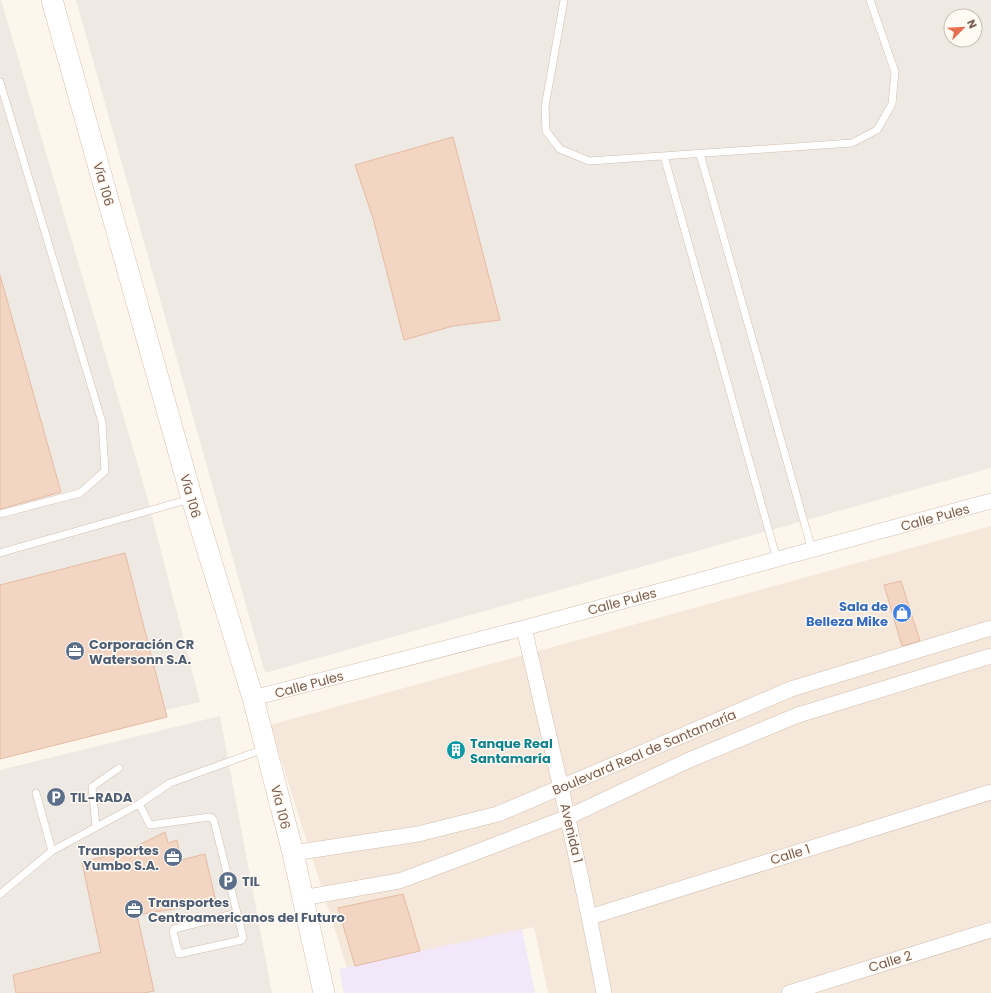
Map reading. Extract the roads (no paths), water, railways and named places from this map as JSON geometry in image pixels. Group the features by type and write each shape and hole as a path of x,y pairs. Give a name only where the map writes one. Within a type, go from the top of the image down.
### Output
{"main road":[{"name":"Vía 106","path":"52,0 192,499 253,698 293,853 324,993"}],"street":[{"name":"Calle Pules","path":"253,698 524,628 991,502"},
{"name":"Avenida 1","path":"524,628 590,917 604,993"},
{"name":"Boulevard Real de Santamaría","path":"293,853 418,834 498,814 791,689 991,628"},
{"name":"Boulevard Real de Santamaría","path":"302,898 399,881 453,862 568,817 687,761 798,715 991,656"},
{"name":"Calle 1","path":"590,917 991,792"},
{"name":"Calle 2","path":"789,993 991,930"}],"lane":[{"path":"564,0 545,107 546,131 560,149 589,161 852,144 877,130 892,104 895,72 870,0"},
{"path":"0,82 102,422 105,471 80,493 0,514"},
{"path":"700,154 812,550"},
{"path":"664,156 776,560"},
{"path":"0,552 192,499"},
{"path":"0,894 52,851 139,804 170,784 266,748"},
{"path":"96,826 92,787 119,768"},
{"path":"36,793 52,851"},
{"path":"139,804 150,825 209,817 212,818 237,913 243,937 242,940 179,954 173,932 174,929 237,913"}],"place":[{"name":"Sala de Belleza Mike","path":"902,613"},
{"name":"Corporación CR Watersonn S.A.","path":"75,651"},
{"name":"Tanque Real Santamaría","path":"456,750"},
{"name":"TIL-RADA","path":"56,797"},
{"name":"Transportes Yumbo S.A.","path":"173,857"},
{"name":"TIL","path":"228,881"},
{"name":"Transportes Centroamericanos del Futuro","path":"134,909"}]}
